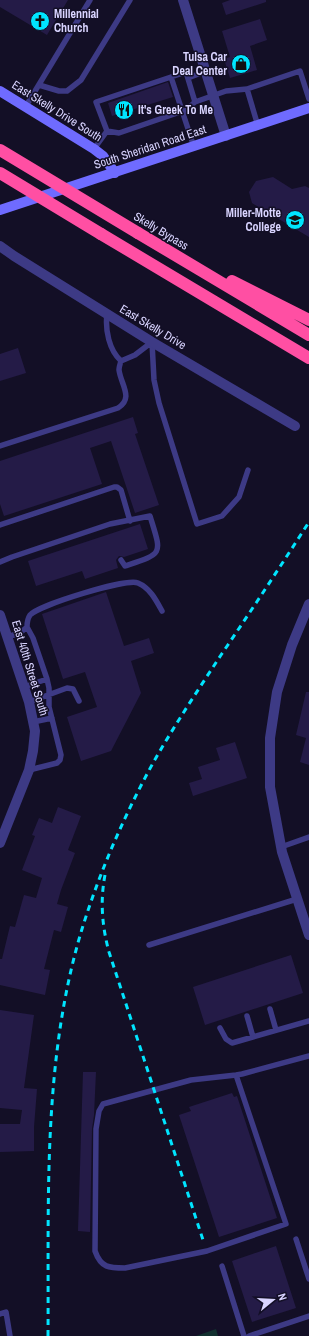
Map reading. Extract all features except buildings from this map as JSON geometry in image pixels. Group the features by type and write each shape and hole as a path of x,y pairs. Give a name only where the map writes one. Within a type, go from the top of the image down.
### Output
{"highway":[{"name":"Skelly Bypass","path":"0,150 309,335"},
{"path":"0,173 309,358"},
{"path":"138,233 309,320"}],"main road":[{"name":"East Skelly Drive South","path":"0,91 94,149 103,156 115,173"},
{"name":"South Sheridan Road East","path":"0,210 309,108"}],"street":[{"path":"183,0 226,136"},
{"name":"East Skelly Drive","path":"0,246 152,342 295,426"},
{"path":"308,608 292,645 277,692 270,738 270,787 281,847 297,899 305,910 309,935"},
{"name":"East 40th Street South","path":"0,615 29,702 35,731 29,770 0,843"}],"lane":[{"path":"26,106 90,0"},
{"path":"39,84 59,91 66,91 81,80 130,0"},
{"path":"188,78 206,71"},
{"path":"106,131 119,133 182,112 196,102 226,91 247,89 300,71 309,99"},
{"path":"106,131 96,102 186,72 196,102"},
{"path":"171,77 194,146"},
{"path":"247,89 258,126"},
{"path":"94,149 106,131"},
{"path":"107,314 105,326 107,334 118,358 121,361"},
{"path":"121,361 135,355 152,342"},
{"path":"152,342 154,380 159,403 197,524 222,516 239,497 248,470"},
{"path":"0,446 118,408 124,404 126,393 119,369 121,361"},
{"path":"0,525 114,487 121,490 130,521"},
{"path":"0,562 110,524 150,516 159,544 157,552 151,558 125,566 121,560"},
{"path":"7,637 20,633 27,627 30,615 40,608 99,589 121,584 138,583 152,593 162,611"},
{"path":"27,627 33,638 47,679 52,718 61,755 60,760 54,764 29,770"},
{"path":"24,687 47,679"},
{"path":"29,702 67,688 73,689 79,701"},
{"path":"33,722 52,718"},
{"path":"281,847 309,837"},
{"path":"150,945 297,899"},
{"path":"270,1009 276,1030"},
{"path":"247,1016 253,1038"},
{"path":"220,1028 226,1039 232,1043 309,1021"},
{"path":"236,1075 286,1224 207,1251 125,1268 112,1268 103,1265 94,1252 96,1129 103,1104 191,1080 236,1075 309,1056"},
{"path":"296,1240 309,1280"},
{"path":"222,1266 244,1336"},
{"path":"0,1314 6,1312 10,1336"},
{"path":"249,1336 309,1316"}],"green space":[{"path":"216,1329 218,1336 196,1336"}],"railway":[{"path":"48,1336 50,1131 54,1080 60,1029 69,979 89,907 113,844 153,763 169,735 309,522"},
{"path":"105,875 103,885 102,914 109,952 204,1243"}],"place":[{"name":"Millennial Church","path":"40,21"},
{"name":"Tulsa Car Deal Center","path":"241,64"},
{"name":"It's Greek To Me","path":"124,110"},
{"name":"Miller-Motte College","path":"295,220"}]}
